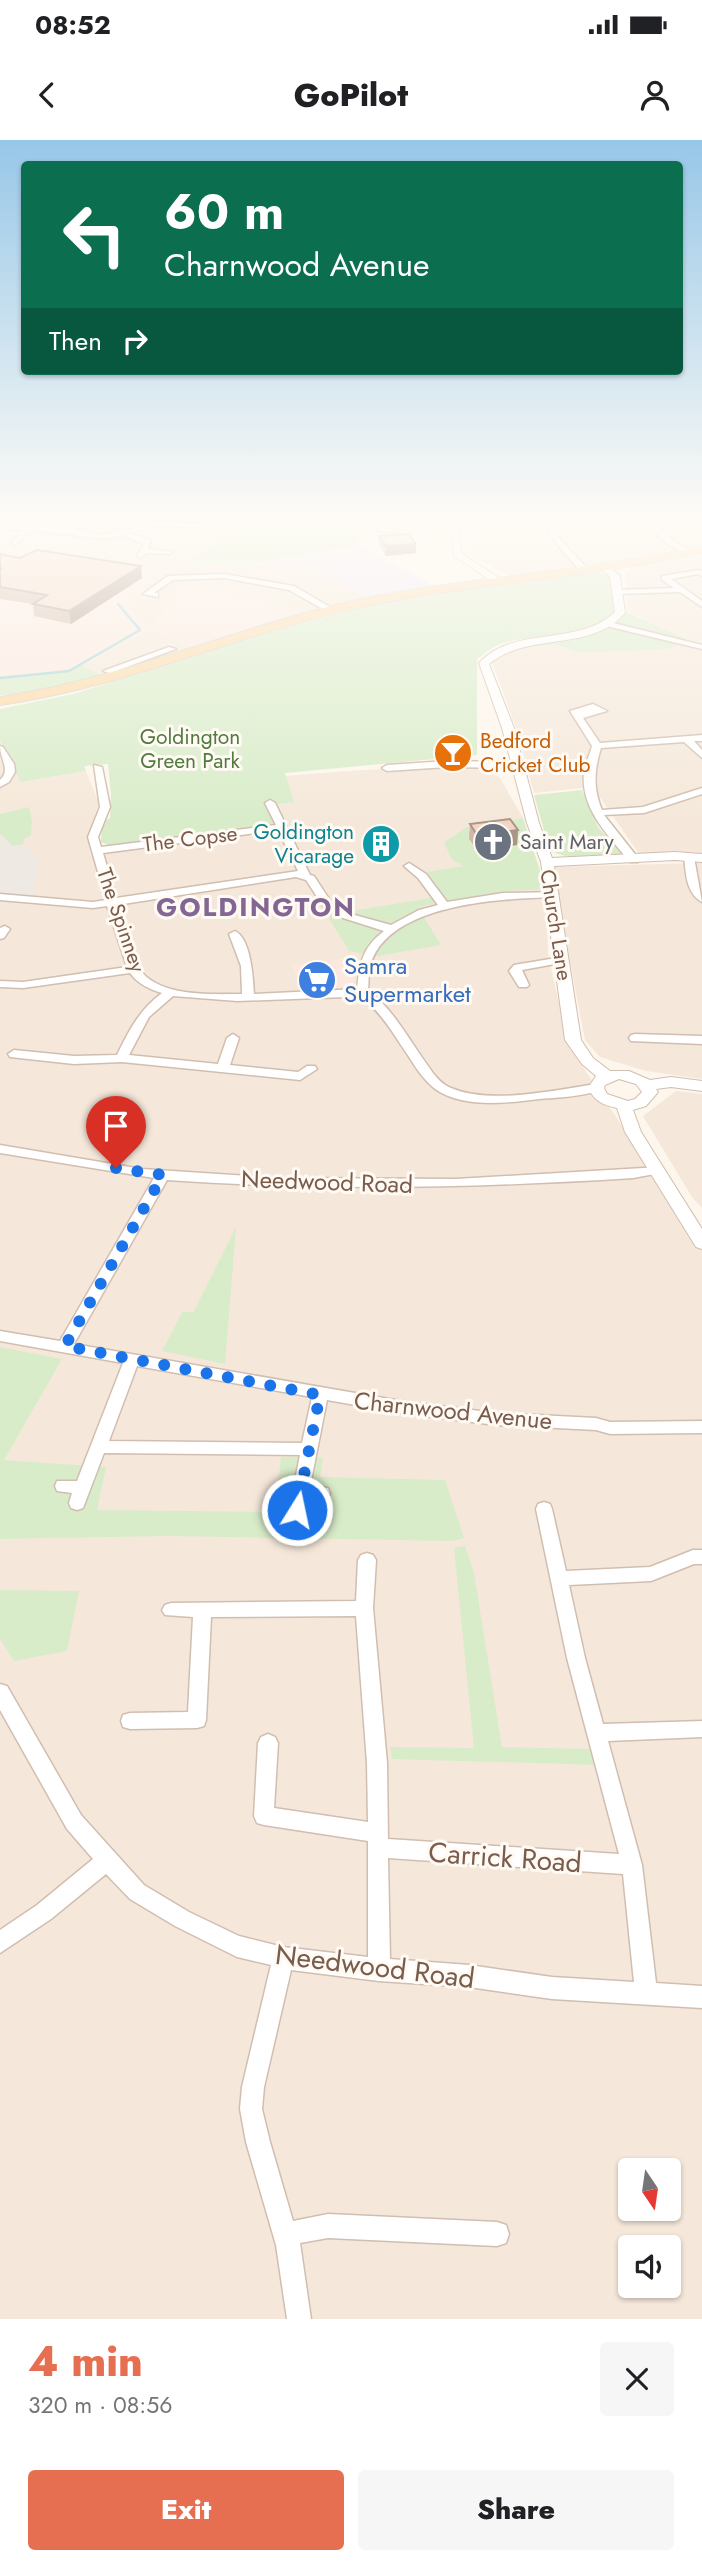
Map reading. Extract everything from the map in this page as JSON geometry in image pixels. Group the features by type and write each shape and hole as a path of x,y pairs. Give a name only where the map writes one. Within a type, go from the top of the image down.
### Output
{"main road":[{"path":"0,701 63,689 167,653 290,621"}],"street":[{"path":"612,621 609,624 702,647"},
{"name":"Church Lane","path":"601,1082 573,1040 547,862 508,728 484,666 488,658 509,647 609,624"},
{"path":"107,671 130,667"},
{"path":"579,716 597,746 589,773 597,813 634,860"},
{"path":"597,746 702,738"},
{"path":"687,740 702,755"},
{"path":"0,749 12,771 9,779 0,784"},
{"path":"387,768 447,764 517,765"},
{"name":"The Spinney","path":"97,767 105,807 93,837 111,894 111,903 134,969 144,982 169,993 188,997 346,994 362,991"},
{"path":"597,813 644,810 700,794"},
{"path":"270,803 305,876"},
{"name":"The Copse","path":"97,851 282,827"},
{"path":"547,862 696,857 694,889 702,899"},
{"path":"409,866 422,876 444,906"},
{"path":"0,897 74,905 111,903 133,897 260,879 305,876 310,878 329,907 347,916 391,929"},
{"path":"553,894 505,897 444,906 417,914 391,929 376,943 366,960 362,991 376,1000 427,1075 447,1091 482,1098 499,1097 601,1082 620,1074 637,1077 648,1085 650,1092 647,1099 638,1104 624,1106 601,1097 601,1082"},
{"path":"235,934 247,966 248,996"},
{"path":"523,985 515,971 518,967 562,960"},
{"path":"0,984 23,985 134,969"},
{"path":"122,1058 142,1016 148,1008 169,993"},
{"path":"222,1069 233,1038"},
{"path":"635,1038 702,1040"},
{"path":"14,1054 74,1060 122,1058 306,1077"},
{"path":"648,1085 671,1082 702,1086"},
{"path":"624,1106 633,1132 702,1243"},
{"name":"Needwood Road","path":"0,1149 163,1175 312,1185 401,1186 552,1180 655,1170"},
{"path":"65,1346 163,1175"},
{"name":"Charnwood Avenue","path":"0,1336 320,1395 496,1419 596,1424 610,1428 702,1427"},
{"path":"63,1486 80,1495 132,1359"},
{"path":"297,1510 307,1449 320,1395"},
{"path":"97,1447 307,1449"},
{"path":"301,1492 322,1493"},
{"path":"544,1509 596,1733 632,1865 646,1993"},
{"path":"559,1578 651,1574 702,1557"},
{"path":"367,1560 364,1608 377,1763 379,1970"},
{"path":"171,1610 364,1608"},
{"path":"130,1721 197,1720 202,1610"},
{"name":"Needwood Road","path":"0,1692 74,1822 107,1860 137,1892 182,1919 237,1946 283,1958 379,1970 469,1976 552,1987 702,1997"},
{"path":"596,1733 702,1729"},
{"name":"Carrick Road","path":"268,1743 264,1816 379,1841 632,1865"},
{"path":"0,1942 44,1912 107,1860"},
{"path":"283,1958 253,2087 251,2109 258,2143 286,2234 299,2319"},
{"path":"286,2234 328,2226 497,2234"}],"shaded area":[{"path":"0,621 141,621 150,630 82,665 54,673 0,676"},
{"path":"141,621 188,621 151,630 193,647 102,676 82,665 150,630"},
{"path":"157,621 287,621 193,647 150,630"},
{"path":"647,621 702,621 702,854 677,851 639,854 593,787 534,793 516,728 491,659 517,649 554,644 581,653 670,649 686,639"},
{"path":"0,741 22,782 86,771 99,803 88,839 91,855 289,828 277,804 285,776 362,770 479,767 500,778 523,818 467,827 546,889 548,954 568,1044 702,1248 702,2319 0,2319 0,904 7,902 13,846 0,834"},
{"path":"0,834 13,846 23,844 38,862 34,897 0,904"},
{"path":"702,863 702,1079 646,1071 600,1057 585,1040 552,867"},
{"path":"356,957 352,988 304,989 292,965"},
{"path":"676,1091 702,1094 702,1208 692,1197 643,1116"}],"green space":[{"name":"Goldington Green Park","path":"312,621 603,621 576,632 500,644 477,659 477,755 285,773 294,802 277,804 289,828 263,826 111,846 101,842 102,823 110,818 108,764 84,766 86,771 21,782 0,741 0,709 73,694"},
{"path":"646,621 687,639 670,649 581,653 554,644 517,649 491,659 515,648 604,629 617,622"},
{"path":"82,665 102,676 30,693 0,695 0,676 54,673"},
{"path":"582,790 598,827 623,855 568,857 550,851 534,795"},
{"path":"29,807 31,835 24,839 23,844 13,846 0,834 0,814"},
{"path":"523,818 546,889 504,891 418,907 441,945 378,956 349,951 327,915 443,896 427,872 464,866 452,860 444,842 467,827"},
{"path":"236,1227 225,1364 162,1351 183,1311 193,1313"},
{"path":"0,1347 62,1359 4,1460 106,1467 97,1510 275,1512 281,1457 323,1458 320,1477 445,1480 464,1538 452,1541 168,1536 0,1539"},
{"path":"465,1546 474,1573 502,1747 595,1749 599,1765 392,1759 390,1747 474,1748 454,1548"},
{"path":"0,1590 79,1591 67,1651 14,1661 0,1639"}],"building":[{"path":"510,819 518,830 477,835 470,824"}],"waterway":[{"path":"0,678 69,671 140,630 132,621"}],"place":[{"name":"Bedford Cricket Club","path":"453,753"},
{"name":"Saint Mary","path":"493,842"},
{"name":"Goldington Vicarage","path":"381,844"},
{"name":"Samra Supermarket","path":"317,980"}],"district":[{"name":"GOLDINGTON","path":"256,907"}],"route":[{"path":"116,1168 163,1175 65,1346 320,1395 307,1449 297,1510"}]}
